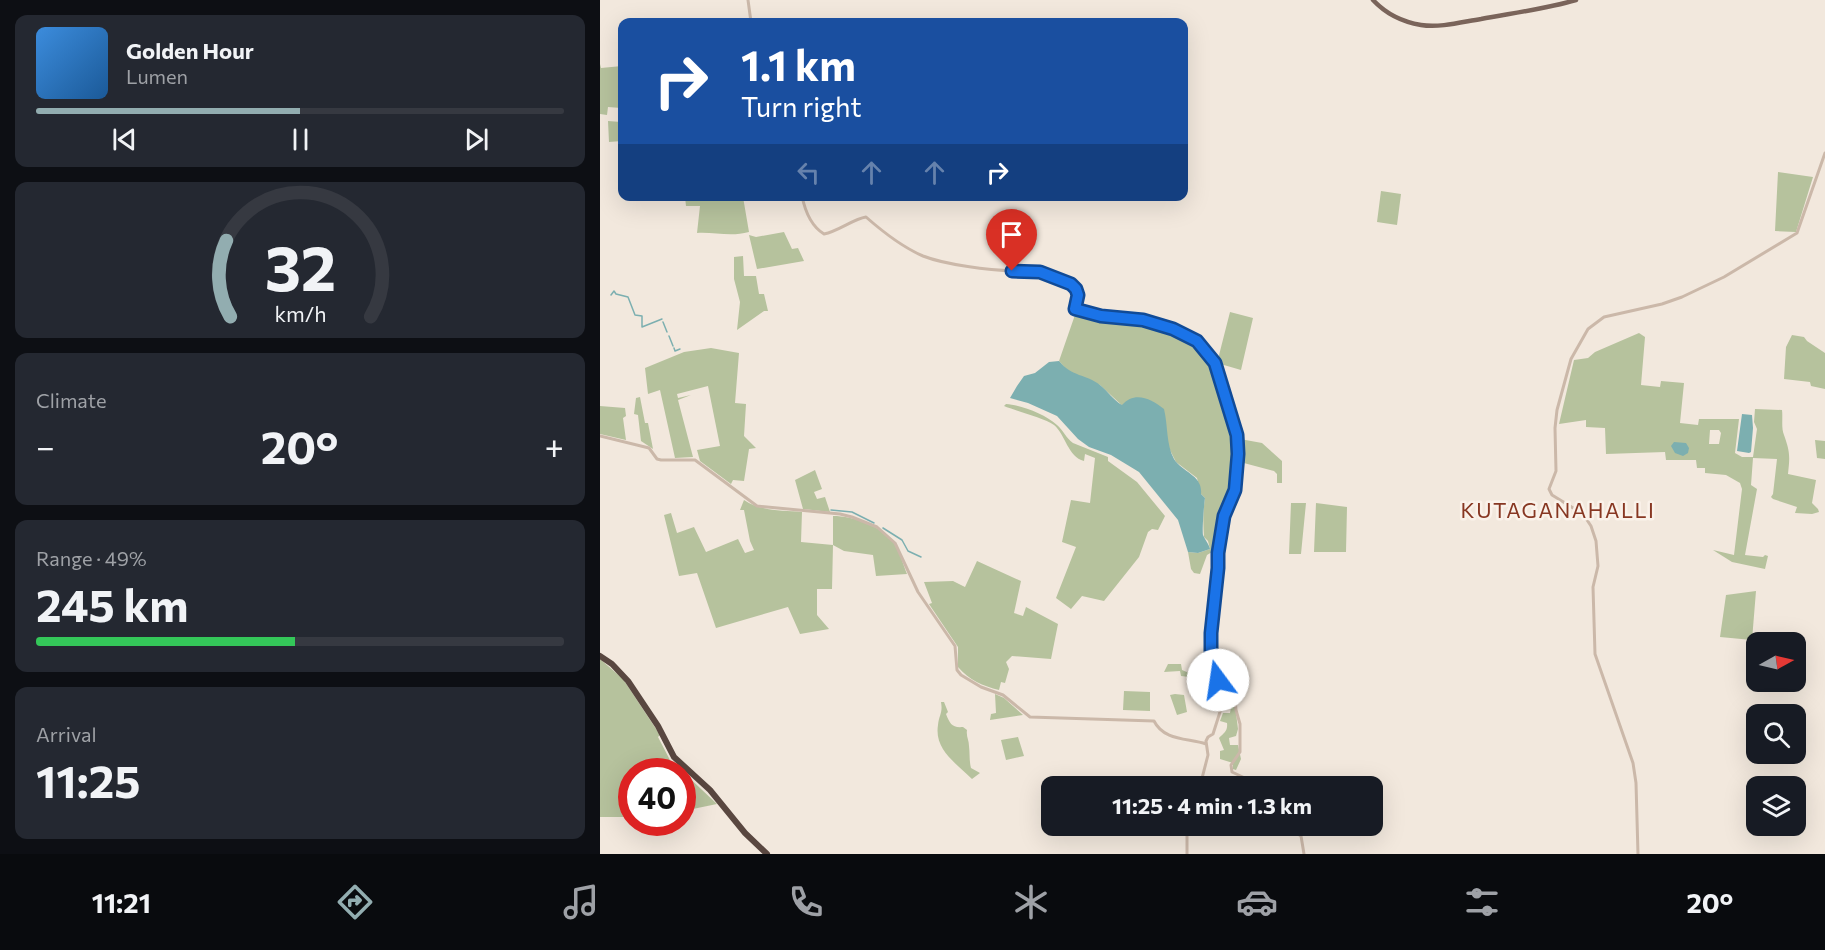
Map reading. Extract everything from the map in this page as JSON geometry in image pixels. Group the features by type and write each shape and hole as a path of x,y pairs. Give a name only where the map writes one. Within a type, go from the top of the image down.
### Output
{"highway":[{"path":"600,656 612,664 628,681 658,726 674,757 715,795 745,833 767,854"}],"main road":[{"path":"1373,0 1384,12 1423,25 1465,21 1552,7 1576,0"}],"street":[{"path":"748,0 751,18"},
{"path":"1638,854 1636,783 1633,763 1595,654 1593,587 1598,566 1595,537 1583,514 1552,495 1549,489 1556,471 1557,410 1571,359 1577,346 1588,329 1604,317 1662,304 1682,297 1724,277 1794,237 1802,223 1825,153"},
{"path":"803,201 807,214 818,230 824,234 866,217 884,233 923,256 945,262 1050,275 1071,284 1076,289 1078,295 1075,309 1101,316 1143,320 1173,329 1186,334 1204,348 1215,363 1237,435 1235,490 1224,516 1218,553 1211,633 1211,666 1233,680 1240,724 1240,752 1232,763 1232,772 1242,776"},
{"path":"600,436 649,448 657,459 695,460 757,506 840,514 877,527 896,543 918,592 954,646 956,666 959,672 981,687 1003,695 1030,717 1154,721 1157,728 1166,734 1206,744"},
{"path":"1203,776 1208,755 1206,744 1208,737 1213,734 1220,712 1219,673"},
{"path":"1187,836 1187,854"},
{"path":"1301,836 1304,854"}],"green space":[{"path":"600,64 601,68 618,66 618,108 608,107 607,115 600,114"},
{"path":"608,121 618,122 618,141 609,142"},
{"path":"1778,172 1813,177 1796,232 1775,231"},
{"path":"1381,191 1401,194 1397,225 1377,222"},
{"path":"685,201 744,201 749,232 697,233 700,206 686,206"},
{"path":"784,232 792,249 798,248 804,261 757,269 749,235 756,237"},
{"path":"743,256 744,276 756,276 759,294 764,294 768,311 764,311 737,330 740,302 734,279 734,257"},
{"path":"1076,312 1094,317 1143,322 1187,337 1204,353 1214,372 1234,435 1236,455 1233,489 1220,525 1217,549 1207,555 1200,574 1194,573 1191,569 1188,552 1198,553 1210,549 1204,537 1205,498 1201,494 1197,478 1176,462 1170,450 1100,385 1075,375 1059,361"},
{"path":"1230,312 1253,318 1241,370 1217,363"},
{"path":"1639,333 1645,337 1641,385 1660,387 1661,381 1684,383 1680,423 1698,425 1699,419 1739,419 1735,453 1742,457 1753,457 1757,429 1754,422 1755,409 1782,410 1783,429 1789,454 1788,474 1816,480 1812,503 1819,512 1795,513 1797,507 1773,499 1771,497 1777,459 1753,458 1751,485 1757,489 1745,555 1768,556 1765,569 1732,562 1713,550 1734,555 1742,489 1740,483 1726,475 1705,473 1705,468 1697,468 1696,460 1666,460 1665,452 1606,454 1605,428 1586,427 1586,420 1559,424 1574,360 1588,358 1595,352","holes":["1710,430 1719,430 1721,433 1719,444 1709,444"]},
{"path":"1792,335 1804,337 1825,353 1825,389 1811,386 1810,382 1784,379 1786,347"},
{"path":"711,348 739,353 735,403 746,404 744,436 756,448 749,449 744,481 733,480 731,484 700,461 697,450 720,446 708,386 677,394 678,398 691,395 678,400 693,457 675,458 660,390 648,394 645,368 684,352"},
{"path":"640,397 653,449 641,441 638,415 634,414 636,398"},
{"path":"1006,404 1040,414 1057,425 1073,443 1108,457 1108,461 1137,482 1165,516 1158,530 1152,529 1148,532 1139,557 1104,601 1082,596 1071,609 1056,598 1076,547 1062,542 1071,500 1090,503 1095,458 1085,454 1084,461 1079,459 1070,450 1054,425 1004,406"},
{"path":"600,406 625,408 626,416 623,418 626,440 600,434"},
{"path":"1240,439 1262,443 1282,461 1282,483 1277,483 1277,474 1274,471 1240,462"},
{"path":"1815,440 1825,441 1825,459 1817,458"},
{"path":"815,470 822,489 814,492 817,499 825,497 830,512 803,509 795,480"},
{"path":"744,500 765,509 802,512 801,542 833,545 832,589 817,589 817,615 829,629 800,634 788,607 716,628 697,573 679,576 664,515 671,513 677,533 694,527 706,552 738,539 745,553 754,550 744,510 740,510"},
{"path":"1291,503 1306,503 1301,554 1289,554"},
{"path":"1316,503 1347,507 1346,552 1314,552"},
{"path":"833,516 866,523 889,537 894,543 907,574 876,576 873,555 844,551 833,545"},
{"path":"977,561 1021,581 1014,613 1023,616 1026,607 1058,624 1051,659 1012,656 1006,662 1009,669 1005,683 1001,682 999,690 977,682 958,667 958,647 929,604 932,603 924,582 953,581 965,587"},
{"path":"1756,591 1753,632 1746,632 1746,639 1720,637 1726,595"},
{"path":"600,659 623,679 660,735 658,737 669,758 618,758 618,817 600,817"},
{"path":"1168,664 1181,664 1182,670 1189,673 1194,673 1194,666 1199,666 1200,678 1191,679 1191,684 1195,687 1189,687 1189,677 1181,676 1180,671 1164,672"},
{"path":"1207,668 1232,681 1238,729 1236,736 1229,738 1230,745 1238,745 1241,759 1236,770 1233,769 1233,763 1220,759 1220,751 1224,750 1219,738 1225,732 1227,723 1220,721 1223,713 1230,713 1232,702 1227,685 1219,686 1218,676 1204,674"},
{"path":"1124,691 1150,692 1150,711 1123,710"},
{"path":"995,694 1004,698 1023,715 990,720 991,714 996,713"},
{"path":"1170,695 1184,695 1187,712 1177,715"},
{"path":"941,702 944,702 948,712 946,714 952,725 967,730 971,768 980,773 972,779 953,761 939,742 938,725"},
{"path":"1018,737 1024,756 1006,760 1001,740"},
{"path":"696,784 717,804 696,808"}],"water":[{"path":"1059,361 1074,373 1100,385 1122,405 1137,397 1148,399 1164,409 1171,453 1178,464 1196,478 1201,494 1205,498 1203,535 1210,549 1198,553 1188,552 1178,520 1139,472 1111,455 1089,447 1078,439 1057,416 1010,398 1024,376 1035,373 1049,362"},
{"path":"1742,414 1752,415 1753,428 1751,452 1749,453 1737,451"},
{"path":"1674,442 1686,443 1689,448 1688,453 1683,456 1675,453 1671,446"}],"waterway":[{"path":"611,295 614,291 616,294 628,297 635,315 642,316 642,327 662,319"},
{"path":"663,322 667,332"},
{"path":"669,336 673,346"},
{"path":"674,348 675,351 680,349"},
{"path":"831,510 852,512 874,523"},
{"path":"883,528 902,540 908,551 921,557"}],"district":[{"name":"KUTAGANAHALLI","path":"1558,511"}],"route":[{"path":"1012,271 1040,272 1071,284 1078,295 1075,309 1083,312 1143,320 1186,334 1197,341 1214,360 1237,435 1238,454 1235,490 1224,516 1218,553 1211,633 1211,666 1219,673 1218,680"}]}
